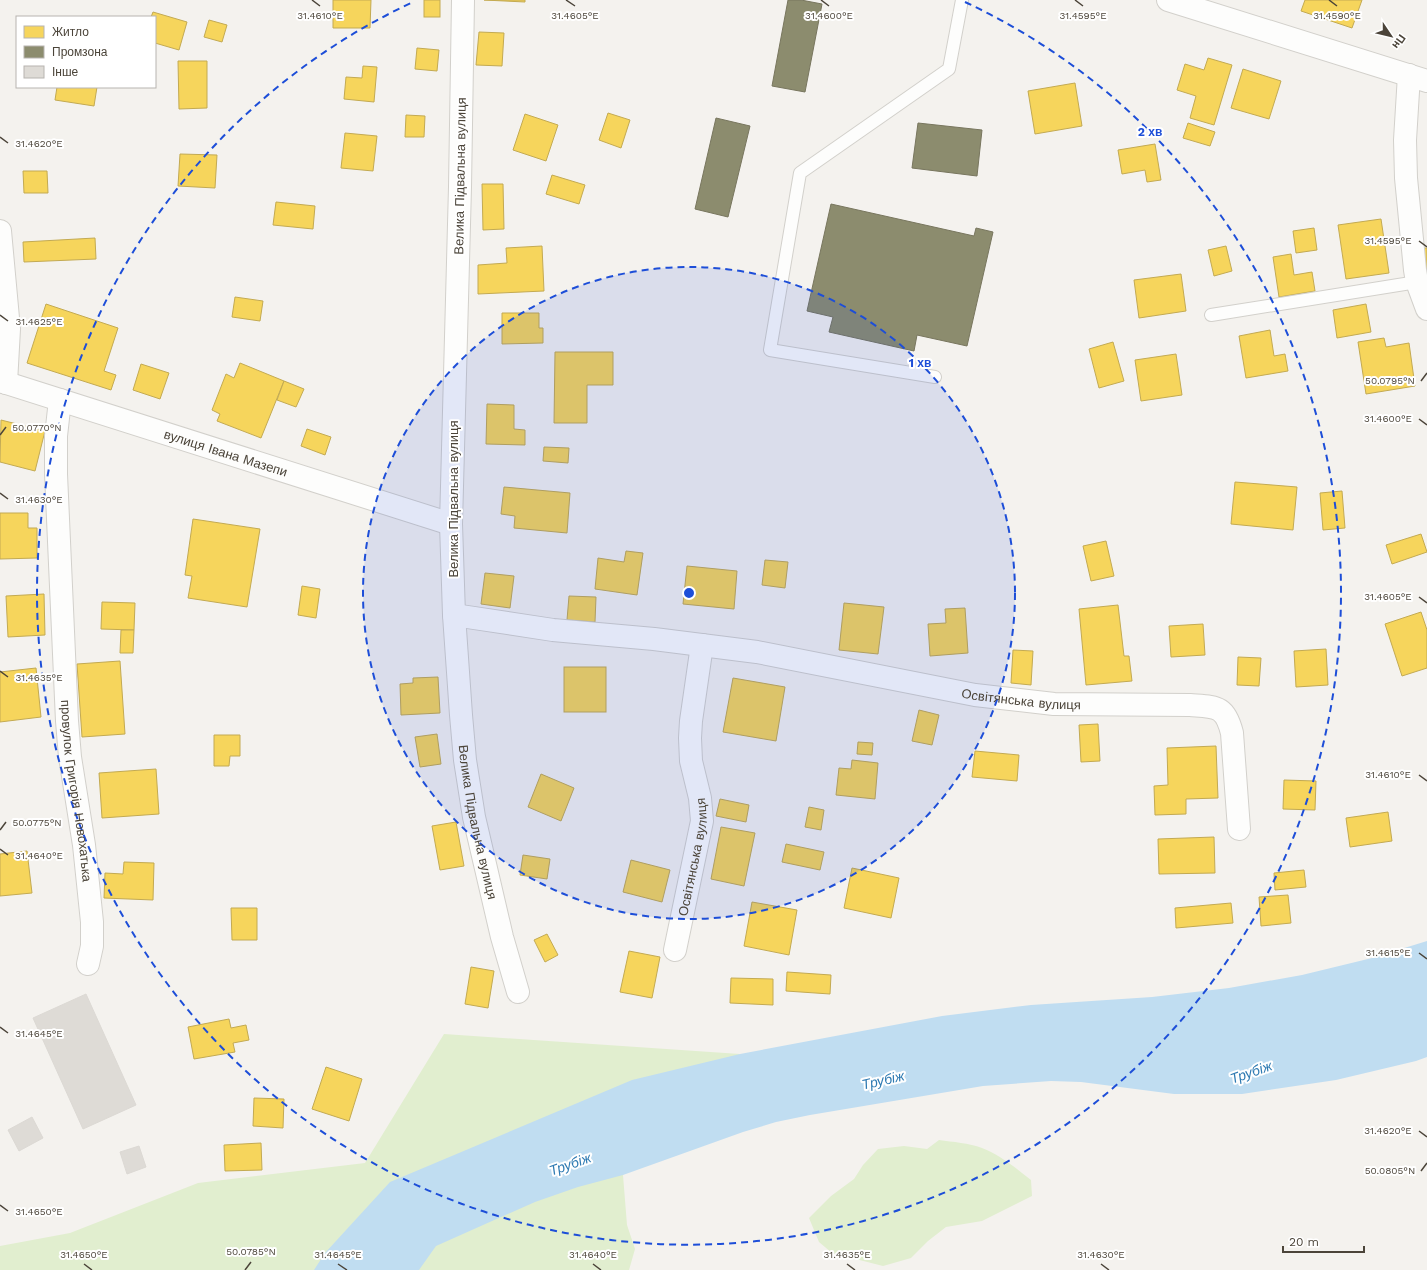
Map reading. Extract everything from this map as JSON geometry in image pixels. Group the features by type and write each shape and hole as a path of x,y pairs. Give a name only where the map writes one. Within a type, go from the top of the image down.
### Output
{"street":[{"name":"Велика Підвальна вулиця","path":"463,0 460,187 451,524 454,615 461,715 474,817 502,937 518,992"},
{"path":"1168,0 1418,78 1406,133 1406,178 1410,235 1417,282 1427,309"},
{"path":"0,231 9,329 3,382"},
{"name":"вулиця Івана Мазепи","path":"3,382 451,524"},
{"name":"провулок Григорія Новохатька","path":"60,400 56,436 56,474 64,654 70,757 84,845 92,922 92,946 88,964"},
{"name":"Освітянська вулиця","path":"454,615 553,630 765,653 943,689 1011,700 1061,704 1183,705 1209,706 1218,708 1227,717 1232,733 1239,829"},
{"name":"Освітянська вулиця","path":"675,950 702,821 700,798 691,761 690,732 702,645"}],"lane":[{"path":"935,377 770,350 800,173 949,70 962,0"},
{"path":"1211,315 1417,282"}],"green space":[{"path":"444,1034 740,1054 623,1175 627,1225 635,1249 629,1270 0,1270 0,1246 70,1233 198,1183 365,1163"},
{"path":"939,1140 977,1146 1001,1158 1014,1166 1031,1180 1032,1196 982,1221 946,1227 928,1241 911,1258 883,1266 832,1253 819,1242 809,1218 831,1196 854,1179 863,1165 878,1149 904,1146 927,1149"}],"water":[{"name":"Трубіж","path":"1427,941 1427,1057 1416,1061 1336,1080 1242,1094 1174,1094 1081,1082 1051,1081 983,1086 810,1115 776,1122 743,1132 623,1175 578,1187 535,1202 436,1246 419,1270 314,1270 325,1253 390,1182 632,1080 740,1054 942,1016 1031,1005 1152,997 1229,988 1302,975 1372,958"}],"building: Житло":[{"path":"333,0 371,0 370,28 333,28"},
{"path":"424,0 440,0 440,17 424,17"},
{"path":"484,0 525,0 525,2"},
{"path":"1305,0 1362,0 1352,28 1301,11"},
{"path":"153,12 187,22 179,50 156,43 156,16 151,16"},
{"path":"209,20 227,25 222,42 204,37"},
{"path":"479,32 504,33 502,66 476,65"},
{"path":"417,48 439,50 437,71 415,69"},
{"path":"1208,58 1232,65 1214,125 1190,118 1196,96 1177,90 1185,64 1204,70"},
{"path":"178,61 207,61 207,108 179,109"},
{"path":"363,66 377,67 374,102 344,99 346,77 362,78"},
{"path":"1243,69 1281,81 1269,119 1231,108"},
{"path":"1075,83 1082,126 1035,134 1028,91"},
{"path":"57,88 97,88 94,106 55,100"},
{"path":"608,113 630,120 621,148 599,140"},
{"path":"525,114 558,125 546,161 513,150"},
{"path":"406,115 425,116 424,137 405,137"},
{"path":"1188,123 1215,132 1210,146 1183,138"},
{"path":"345,133 377,136 373,171 341,168"},
{"path":"1155,144 1161,180 1147,182 1145,170 1122,174 1118,150"},
{"path":"180,154 217,155 215,188 178,186"},
{"path":"23,171 47,171 48,193 24,193"},
{"path":"552,175 585,185 579,204 546,194"},
{"path":"482,184 503,184 504,229 483,230"},
{"path":"276,202 315,206 313,229 273,225"},
{"path":"1381,219 1389,273 1346,279 1338,225"},
{"path":"1314,228 1317,250 1296,253 1293,231"},
{"path":"95,238 96,259 24,262 23,242"},
{"path":"542,246 544,291 478,294 478,265 507,263 506,248"},
{"path":"1226,246 1232,271 1214,276 1208,250"},
{"path":"1423,248 1427,248 1427,269 1424,269"},
{"path":"1291,254 1294,275 1312,272 1315,291 1279,297 1273,257"},
{"path":"1181,274 1186,311 1139,318 1134,280"},
{"path":"235,297 263,301 260,321 232,317"},
{"path":"46,304 118,328 104,371 116,375 111,390 27,363"},
{"path":"1366,304 1371,332 1337,338 1333,310"},
{"path":"502,313 539,313 539,328 543,328 543,343 502,344"},
{"path":"1270,330 1274,356 1285,354 1288,371 1246,378 1239,336"},
{"path":"1384,338 1386,347 1409,343 1415,386 1366,394 1358,342"},
{"path":"1113,342 1124,381 1099,388 1089,349"},
{"path":"555,352 613,352 613,385 587,385 587,423 554,423"},
{"path":"1176,354 1182,395 1141,401 1135,360"},
{"path":"240,363 284,381 261,438 217,421 220,414 212,410 226,374 234,378"},
{"path":"141,364 169,373 160,399 133,390"},
{"path":"284,381 304,389 296,407 277,400"},
{"path":"487,404 514,405 514,429 525,430 525,445 486,444"},
{"path":"1,420 45,431 35,471 0,462"},
{"path":"307,429 331,437 325,455 301,446"},
{"path":"544,447 569,448 568,463 543,461"},
{"path":"1235,482 1297,487 1293,530 1231,524"},
{"path":"504,487 570,493 567,533 514,528 515,516 501,514"},
{"path":"1342,491 1345,528 1323,530 1320,493"},
{"path":"0,513 28,513 28,528 37,528 37,558 0,559"},
{"path":"193,519 260,529 247,607 188,598 192,576 185,575"},
{"path":"1421,534 1427,552 1392,564 1386,545"},
{"path":"1106,541 1114,576 1091,581 1083,546"},
{"path":"626,551 643,553 637,595 595,589 598,558 624,562"},
{"path":"765,560 788,562 785,588 762,585"},
{"path":"687,566 737,571 734,609 683,604"},
{"path":"485,573 514,576 510,608 481,604"},
{"path":"302,586 320,589 316,618 298,615"},
{"path":"44,594 45,635 8,637 6,596"},
{"path":"569,596 596,597 595,622 567,620"},
{"path":"102,602 135,603 134,630 101,629"},
{"path":"844,603 884,607 878,654 839,650"},
{"path":"1118,605 1124,656 1129,656 1132,681 1086,685 1079,609"},
{"path":"965,608 968,653 930,656 928,624 946,623 945,609"},
{"path":"1421,612 1427,630 1427,668 1402,676 1385,624"},
{"path":"1203,624 1205,655 1171,657 1169,626"},
{"path":"121,630 134,630 133,653 120,653"},
{"path":"1326,649 1328,685 1296,687 1294,651"},
{"path":"1013,650 1033,651 1031,685 1011,683"},
{"path":"1238,657 1261,658 1259,686 1237,685"},
{"path":"120,661 125,734 82,737 77,664"},
{"path":"564,667 606,667 606,712 564,712"},
{"path":"36,668 41,717 0,722 0,672"},
{"path":"438,677 440,713 401,715 400,684 413,683 413,678"},
{"path":"733,678 785,687 776,741 723,732"},
{"path":"919,710 939,715 932,745 912,741"},
{"path":"1098,724 1100,761 1081,762 1079,725"},
{"path":"437,734 441,764 420,767 415,737"},
{"path":"214,735 240,735 240,756 230,756 229,766 214,766"},
{"path":"858,742 873,743 872,755 857,754"},
{"path":"1216,746 1218,798 1186,799 1186,814 1155,815 1154,786 1168,785 1167,748"},
{"path":"975,751 1019,755 1017,781 972,777"},
{"path":"852,760 878,763 875,799 836,795 839,768 851,769"},
{"path":"156,769 159,814 102,818 99,773"},
{"path":"541,774 574,788 561,821 528,807"},
{"path":"1284,780 1316,781 1315,810 1283,809"},
{"path":"720,799 749,805 746,822 716,816"},
{"path":"809,807 824,810 821,830 805,827"},
{"path":"1388,812 1392,841 1350,847 1346,818"},
{"path":"456,822 464,866 440,870 432,826"},
{"path":"721,827 755,833 744,886 711,879"},
{"path":"1214,837 1215,873 1159,874 1158,839"},
{"path":"786,844 824,852 820,870 782,862"},
{"path":"27,851 32,893 0,896 0,854"},
{"path":"523,855 550,859 547,879 520,875"},
{"path":"631,860 670,870 662,902 623,892"},
{"path":"124,862 154,863 153,900 104,898 105,873 123,874"},
{"path":"852,868 899,878 891,918 844,908"},
{"path":"1304,870 1306,887 1275,890 1274,873"},
{"path":"1288,895 1291,923 1261,926 1259,897"},
{"path":"752,902 797,910 789,955 744,946"},
{"path":"1231,903 1233,923 1176,928 1175,908"},
{"path":"231,908 257,908 257,940 232,940"},
{"path":"547,934 558,955 545,962 534,940"},
{"path":"629,951 660,957 652,998 620,992"},
{"path":"471,967 494,971 488,1008 465,1004"},
{"path":"787,972 831,975 830,994 786,991"},
{"path":"731,978 773,979 773,1005 730,1003"},
{"path":"229,1019 231,1028 246,1025 249,1040 233,1043 235,1052 194,1059 188,1027"},
{"path":"326,1067 362,1079 349,1121 312,1109"},
{"path":"254,1098 284,1099 283,1128 253,1126"},
{"path":"261,1143 262,1170 225,1171 224,1145"}],"building: Промзона":[{"path":"788,0 801,0 822,4 805,92 772,86"},
{"path":"716,118 750,126 728,217 695,209"},
{"path":"918,123 982,130 977,176 912,168"},
{"path":"831,204 974,236 976,228 993,232 967,346 917,335 914,351 829,332 833,317 807,311"}],"building: Інше":[{"path":"86,994 136,1105 83,1129 33,1018"},
{"path":"32,1117 43,1138 19,1151 8,1130"},
{"path":"139,1146 146,1167 127,1174 120,1152"}]}
